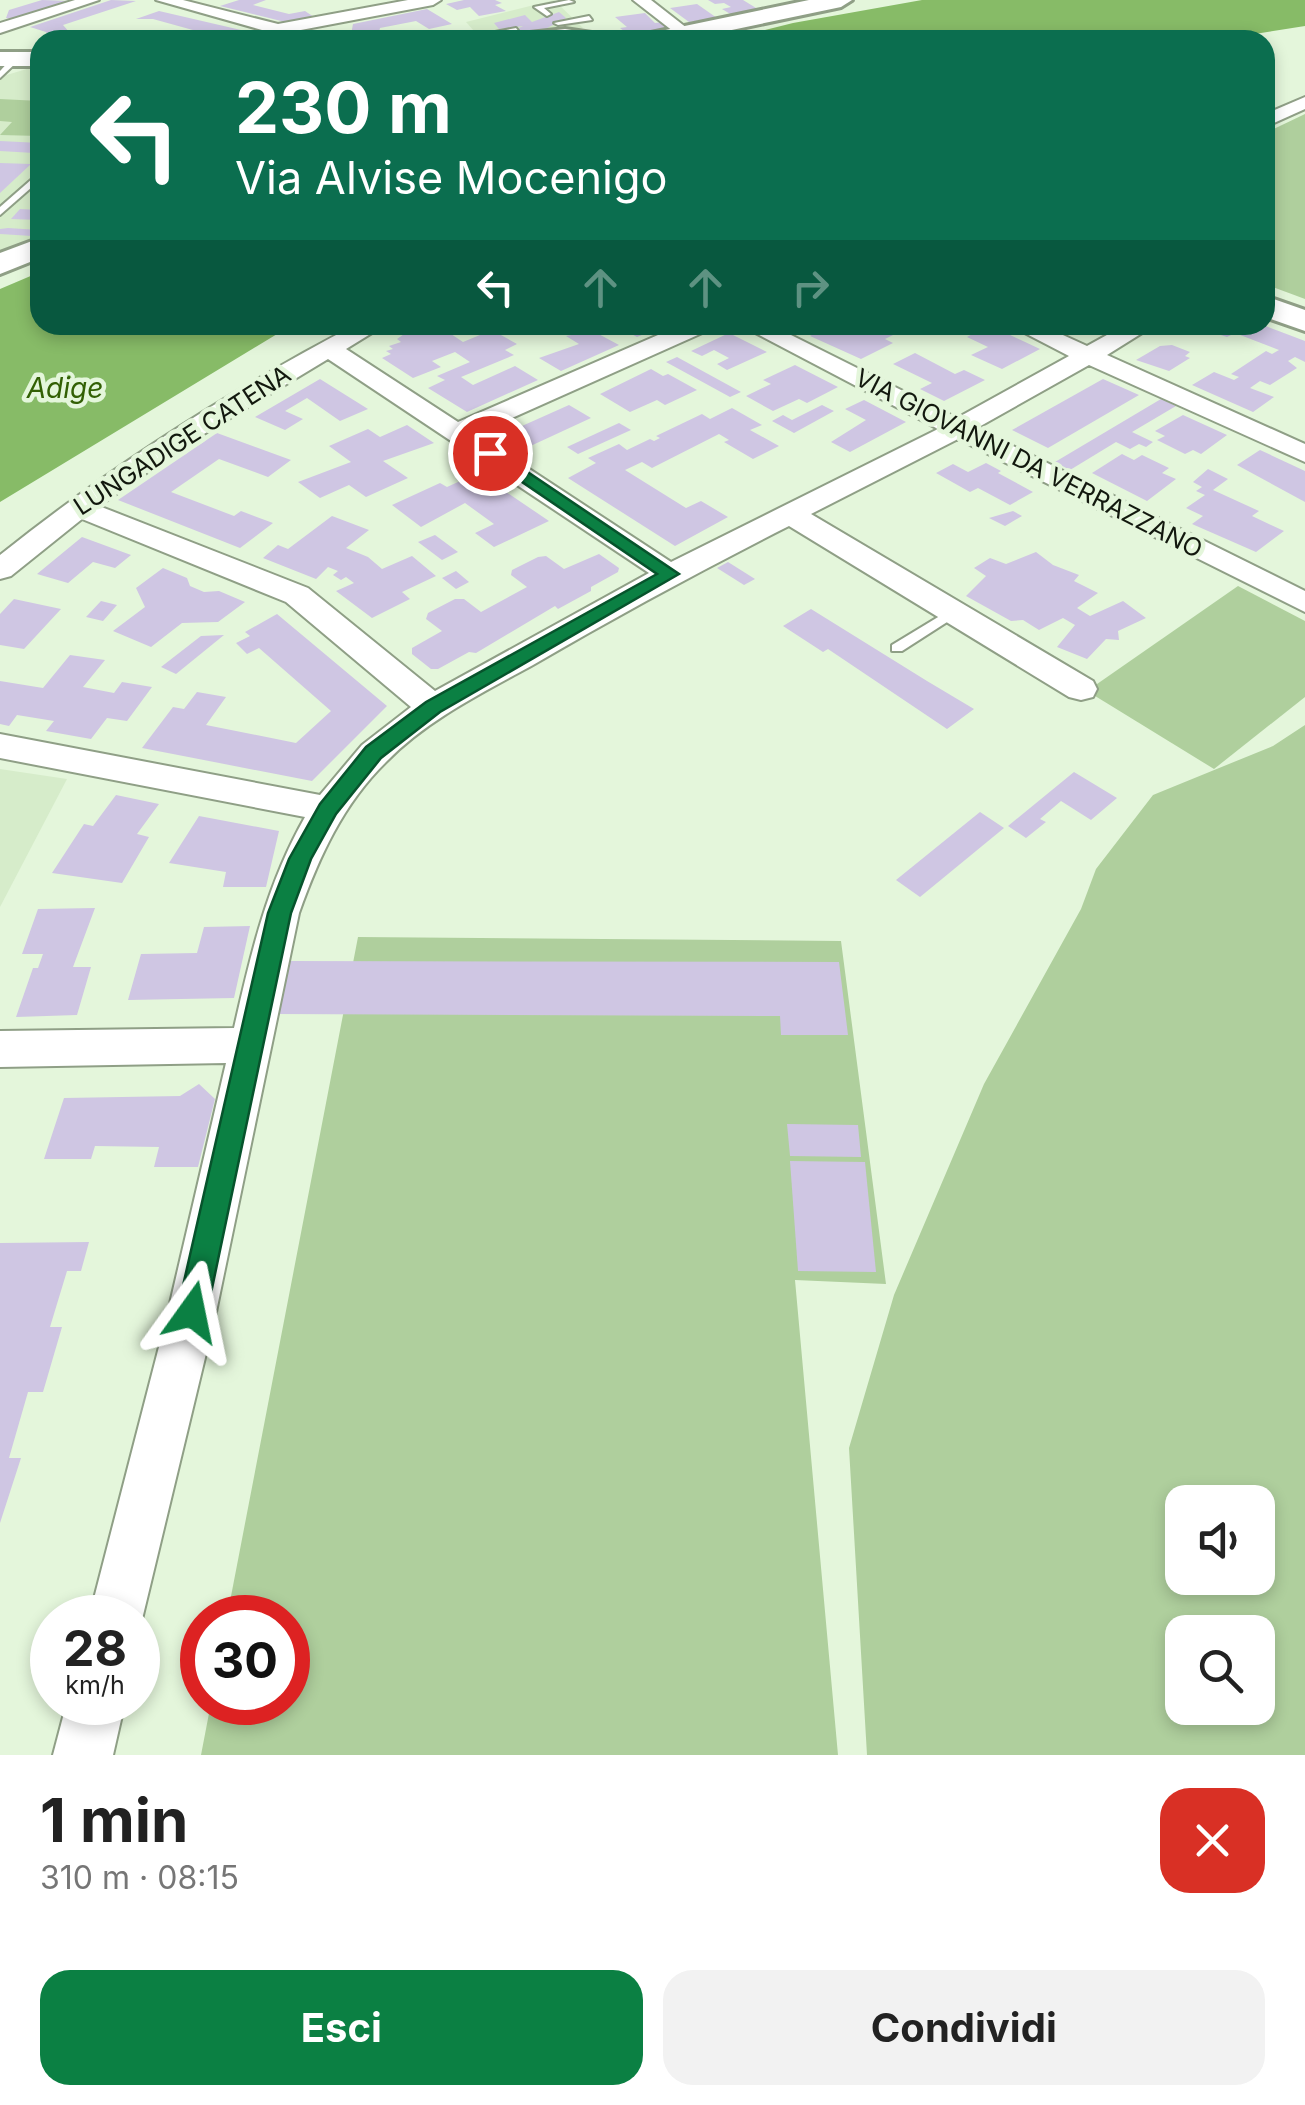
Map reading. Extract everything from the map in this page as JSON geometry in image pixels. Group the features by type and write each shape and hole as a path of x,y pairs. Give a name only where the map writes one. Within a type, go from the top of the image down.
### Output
{"street":[{"path":"43,30 91,0"},
{"path":"164,0 262,30"},
{"path":"194,8 216,0"},
{"path":"299,30 432,0"},
{"path":"641,0 681,30"},
{"path":"691,30 773,6 841,0"},
{"path":"569,1 599,30"},
{"path":"544,30 599,30"},
{"path":"1275,116 1305,102"},
{"path":"0,265 30,252"},
{"path":"1275,310 1305,321"},
{"name":"LUNGADIGE CATENA","path":"0,570 76,507 236,401 353,335"},
{"path":"458,432 679,335"},
{"name":"VIA GIOVANNI DA VERRAZZANO","path":"772,335 1305,603"},
{"path":"1043,335 1305,454"},
{"path":"123,1595 192,1312 280,913 300,859 328,809 374,752 433,707 670,574 958,428 1125,335"},
{"path":"328,348 670,574"},
{"path":"76,507 297,595 433,707"},
{"path":"788,514 1081,688"},
{"path":"0,746 328,809"},
{"path":"0,1049 248,1045"},
{"path":"83,1755 90,1725"}],"lane":[{"path":"544,30 538,7 569,1"},
{"path":"0,212 30,184"},
{"path":"897,648 953,612"}],"shaded area":[{"path":"554,0 583,28 473,30 466,22"},
{"path":"30,68 30,243 0,255 0,77"},
{"path":"0,99 30,100 30,136 0,135 12,122 0,121"},
{"path":"1305,114 1305,299 1275,288 1275,128"},
{"path":"1238,586 1305,621 1305,697 1214,769 1087,691"},
{"path":"1305,725 1305,1755 867,1755 849,1448 894,1295 984,1084 1081,909 1096,869 1153,795 1273,746"},
{"path":"0,769 67,779 0,907"},
{"path":"358,937 841,941 886,1284 795,1280 838,1755 201,1755 207,1725 310,1725 310,1595 231,1595"}],"water":[{"path":"922,0 1305,0 1305,26 1275,31 765,30"},
{"name":"Adige","path":"30,276 30,335 276,335 0,502 0,289"}],"building":[{"path":"42,0 71,1 14,20 6,18 9,10"},
{"path":"111,0 136,1 63,25 67,30 30,27"},
{"path":"239,0 266,0 253,5 289,14 305,11 314,17 285,22 220,6"},
{"path":"495,0 502,3 495,5 506,11 479,16 470,7 457,10 446,4"},
{"path":"708,0 743,0 761,11 732,15 722,9 731,7"},
{"path":"697,4 717,18 689,22 670,8"},
{"path":"427,9 452,24 429,29 416,21 380,30 352,30 353,24"},
{"path":"159,11 241,30 193,30 153,19 136,19"},
{"path":"559,12 566,18 543,30 515,30 523,26 499,29 494,23 525,15 532,22"},
{"path":"645,13 655,23 663,22 672,28 623,30 620,28 627,27 615,17"},
{"path":"0,141 30,142 30,153 0,151"},
{"path":"0,163 30,164 30,165 0,193"},
{"path":"20,209 30,210 30,220 11,219"},
{"path":"0,229 30,229 30,236 0,234"},
{"path":"1275,330 1305,341 1305,362 1295,357 1288,361 1297,368 1270,385 1260,381 1250,388 1274,397 1253,412 1192,385 1214,372 1234,380 1239,377 1231,374 1266,351 1272,354 1279,350 1240,335 1275,335"},
{"path":"403,335 452,335 463,342 480,335 501,335 517,344 505,350 514,355 461,377 473,385 515,366 538,380 467,412 428,388 445,380 437,376 470,362 455,352 432,361 441,367 413,378 382,358 391,354 386,351 393,349 389,346 401,342 397,339"},
{"path":"600,335 619,345 561,371 539,358 579,344 566,336"},
{"path":"733,335 767,352 727,370 717,364 729,358 714,350 702,356 691,351"},
{"path":"893,335 885,339 893,343 861,359 810,336"},
{"path":"1010,335 1040,349 1002,369 971,355 988,347 967,337"},
{"path":"1172,345 1190,352 1185,356 1190,358 1169,371 1136,360 1160,346"},
{"path":"915,353 955,374 964,370 985,380 944,401 920,389 932,383 893,364"},
{"path":"677,357 741,392 730,397 666,362"},
{"path":"795,365 838,387 807,403 799,399 773,411 746,396 771,384 763,380"},
{"path":"651,369 697,390 665,405 657,400 630,412 600,394"},
{"path":"320,379 368,409 340,421 307,398 285,411 303,419 285,430 255,417"},
{"path":"1103,379 1139,395 1048,448 1012,430"},
{"path":"1161,399 1176,406 1132,432 1153,442 1146,447 1139,444 1130,449 1116,442 1070,470 1055,462"},
{"path":"864,400 906,422 850,452 831,442 866,420 845,409"},
{"path":"569,405 591,418 524,449 502,435"},
{"path":"822,405 834,411 794,433 772,421 783,415 792,420"},
{"path":"732,408 762,425 750,430 779,446 753,459 724,442 729,440 719,434 652,468 642,462 625,470 686,508 701,501 728,517 675,546 568,478 596,463 588,458 619,444 627,450 650,439 654,441 660,438 656,436 702,414 710,419"},
{"path":"1183,415 1227,435 1201,454 1193,450 1185,454 1157,440 1165,436 1155,431"},
{"path":"619,423 631,430 578,454 567,447"},
{"path":"407,425 434,443 383,461 408,478 366,497 349,485 320,498 298,482 351,462 329,446 368,429 380,437"},
{"path":"217,433 291,460 268,477 219,459 171,492 234,516 241,511 273,523 240,548 118,500"},
{"path":"1260,450 1305,471 1305,502 1237,465"},
{"path":"1122,454 1134,460 1142,455 1169,468 1162,473 1176,479 1147,501 1092,473"},
{"path":"986,463 1033,492 1010,505 978,488 970,492 936,473 953,464 968,472"},
{"path":"1208,469 1228,479 1213,490 1259,511 1252,516 1284,531 1256,552 1192,524 1203,516 1186,508 1205,495 1196,491 1202,487 1193,482"},
{"path":"478,473 549,521 494,547 475,533 494,524 465,503 421,527 392,505 440,483 447,487"},
{"path":"1013,511 1022,516 1005,526 989,518"},
{"path":"332,516 369,530 346,548 368,557 382,569 412,556 436,576 402,592 410,599 372,618 336,591 354,583 333,575 338,571 328,567 316,579 263,558 278,545 288,549"},
{"path":"435,535 458,552 442,560 418,542"},
{"path":"82,537 131,555 115,568 93,562 68,583 37,574"},
{"path":"1036,552 1053,565 1079,575 1074,581 1098,593 1077,608 1090,616 1123,601 1146,618 1118,631 1119,640 1106,639 1087,659 1057,647 1075,625 1063,618 1039,630 1023,620 1011,621 966,596 986,576 974,568 990,558 1006,564"},
{"path":"599,554 619,568 618,572 591,587 591,591 558,609 555,606 476,653 469,652 438,669 431,669 412,654 412,648 442,631 426,619 428,613 455,599 464,599 481,612 527,587 511,575 512,570 538,557 546,556 564,569"},
{"path":"728,562 755,579 744,585 717,568"},
{"path":"163,568 187,578 190,586 204,592 219,591 245,602 218,622 182,623 151,647 113,631 145,607 136,588"},
{"path":"456,571 469,582 456,589 442,578"},
{"path":"14,599 61,609 24,649 0,645 0,614"},
{"path":"101,601 117,605 103,621 86,617"},
{"path":"811,609 974,709 947,729 828,649 823,652 783,626"},
{"path":"277,614 387,706 312,781 142,748 173,707 184,709 197,692 226,697 206,725 296,743 331,711 259,648 247,654 236,643 250,636 245,632"},
{"path":"224,635 176,674 161,667 201,636"},
{"path":"70,655 105,660 83,687 114,693 122,682 152,687 127,721 107,718 91,739 46,731 54,721 17,715 9,726 0,724 0,681 43,688"},
{"path":"1074,772 1117,798 1091,820 1061,801 1040,819 1046,822 1026,838 1008,826"},
{"path":"116,795 159,804 137,834 149,837 122,883 52,873 84,824 93,826"},
{"path":"980,812 1004,828 920,897 896,880"},
{"path":"199,816 279,831 266,887 223,887 226,872 169,863"},
{"path":"95,908 73,967 91,967 77,1015 16,1017 33,968 38,968 43,954 22,954 38,909"},
{"path":"250,926 234,998 128,1000 141,954 197,953 204,927"},
{"path":"288,961 839,962 848,1035 781,1035 780,1016 275,1014"},
{"path":"199,1084 215,1099 198,1167 154,1167 159,1147 95,1146 91,1159 44,1159 64,1098 180,1096"},
{"path":"787,1124 858,1125 861,1157 790,1156"},
{"path":"790,1161 865,1162 876,1272 798,1271"},
{"path":"89,1242 81,1271 67,1271 50,1327 62,1327 43,1392 28,1392 9,1458 21,1458 0,1523 0,1243"}],"route":[{"path":"192,1312 280,913 300,859 328,809 374,752 433,707 670,574 490,453"}]}
